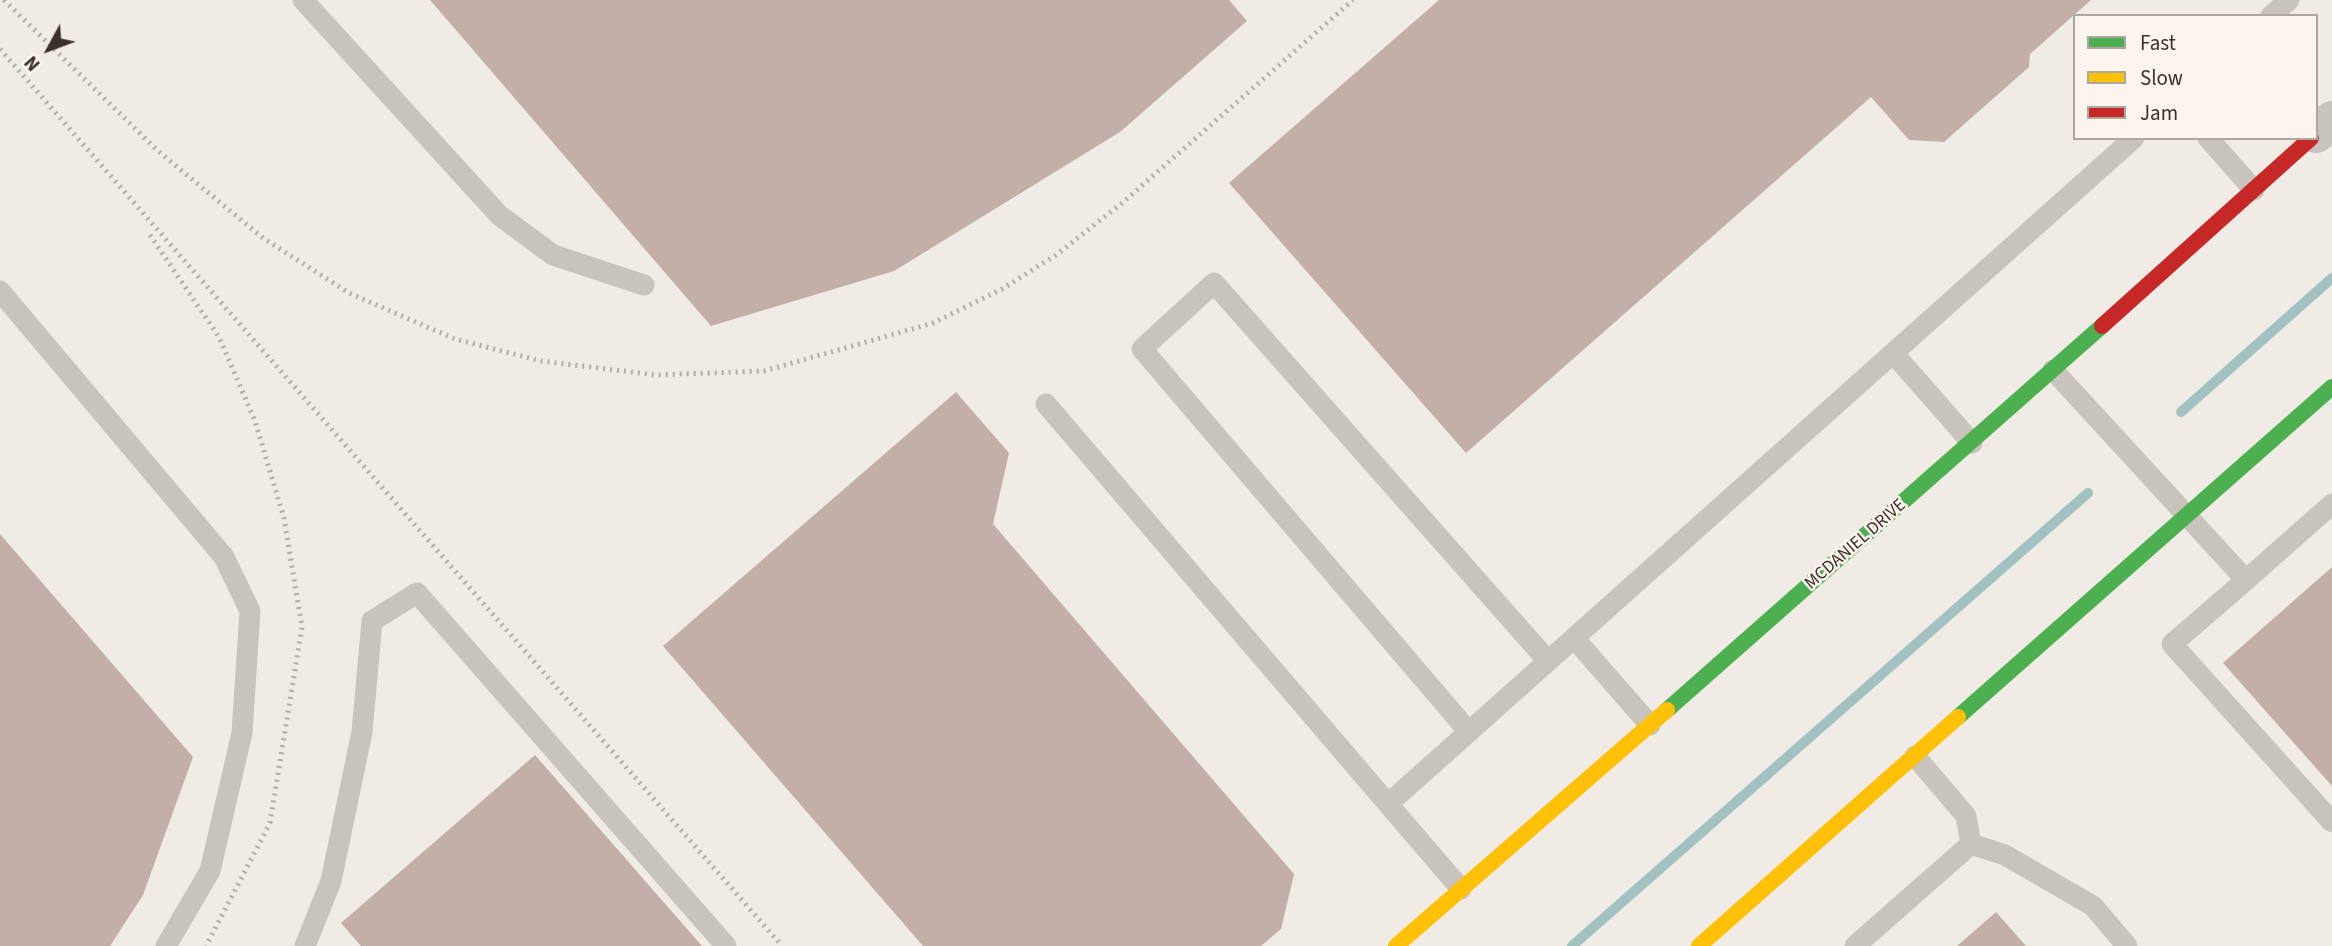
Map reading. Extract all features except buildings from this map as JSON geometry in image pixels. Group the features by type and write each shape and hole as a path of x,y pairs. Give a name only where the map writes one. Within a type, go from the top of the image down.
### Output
{"street":[{"path":"2318,132 2332,120"},
{"name":"MCDANIEL DRIVE","path":"1396,946 1972,443 2309,140"},
{"path":"1699,946 2332,387"}],"lane":[{"path":"303,0 499,215 553,256 644,285"},
{"path":"2273,14 2289,0"},
{"path":"1388,804 2132,140"},
{"path":"2210,140 2254,190"},
{"path":"1469,732 1142,349 1214,284 1548,661"},
{"path":"0,291 224,557 250,611 242,733 210,871 166,946"},
{"path":"1893,353 1972,443"},
{"path":"2053,370 2246,580"},
{"path":"1046,404 1461,889"},
{"path":"2332,504 2172,644 2332,822"},
{"path":"305,946 331,881 362,732 372,621 417,593 726,946"},
{"path":"1574,638 1650,725"},
{"path":"1915,756 1966,816 1971,844"},
{"path":"1855,946 1971,844"},
{"path":"1971,844 2006,855 2093,906 2127,946"}],"waterway":[{"path":"2181,412 2332,278"},
{"path":"1572,946 2088,493"}],"railway":[{"path":"4,0 158,151 263,238 349,293 455,339 541,361 656,375 764,371 933,323 1002,289 1056,255 1121,204 1353,0"},
{"path":"0,49 782,946"},
{"path":"150,235 219,337 255,421 284,518 302,627 270,823 206,946"}],"traffic: fast":[{"path":"1667,710 2102,326"},
{"path":"1958,717 2332,387"}],"traffic: slow":[{"path":"1396,946 1667,710"},
{"path":"1699,946 1958,717"}],"traffic: jam":[{"path":"2102,326 2309,140"}]}
